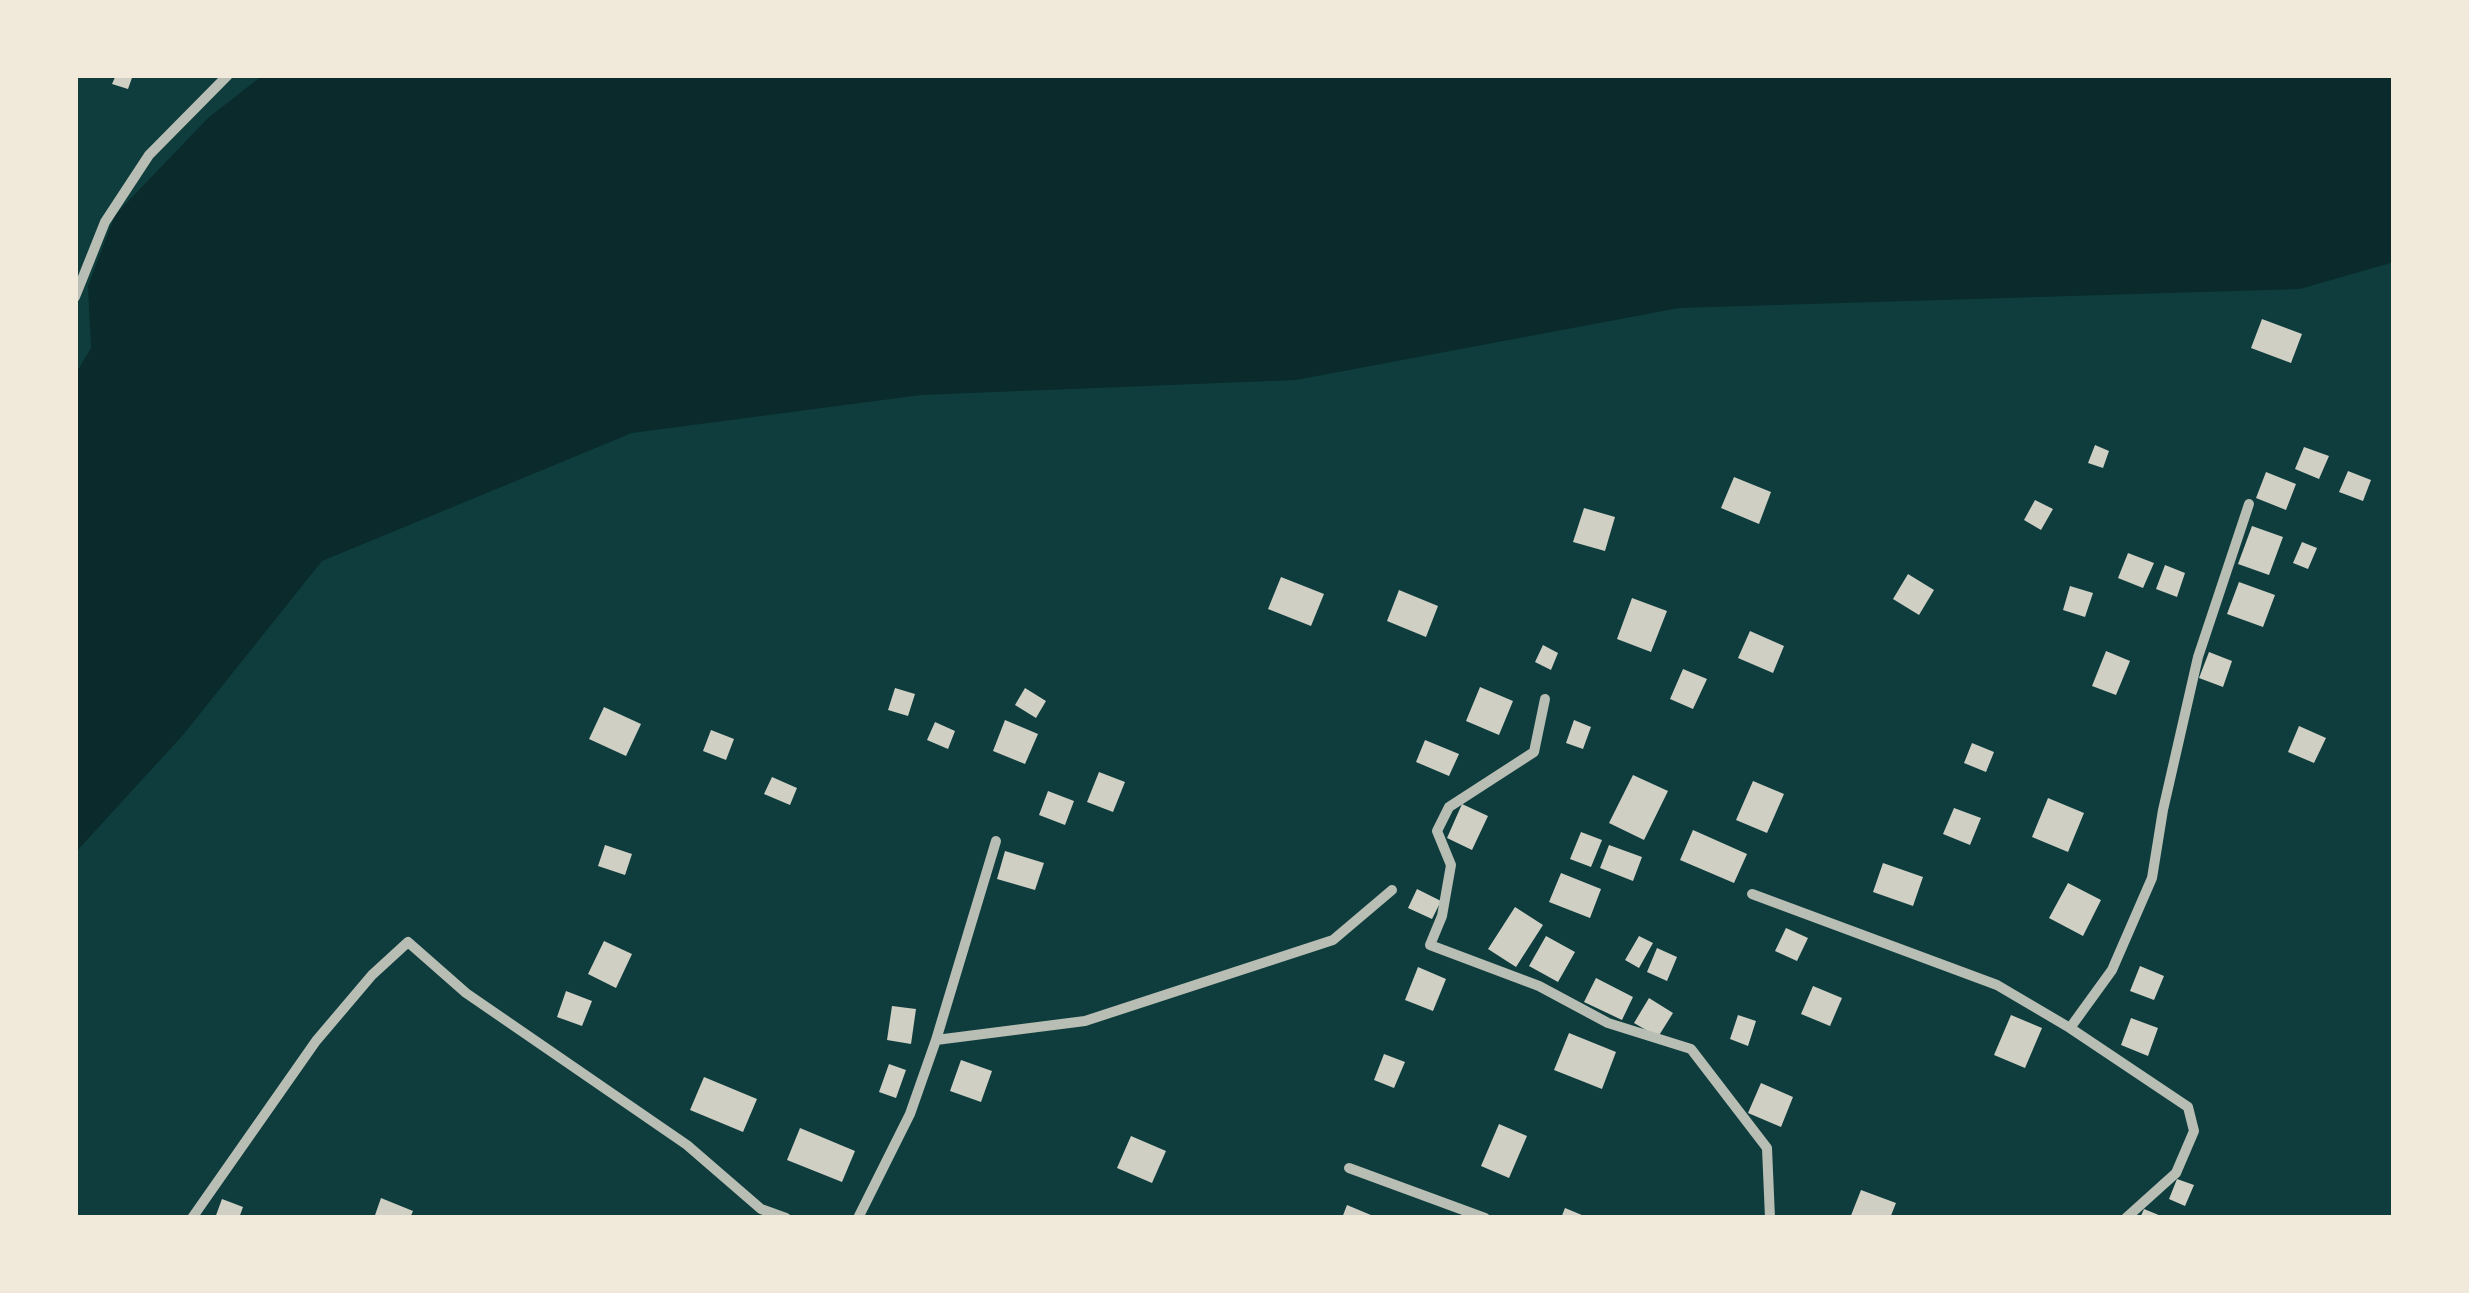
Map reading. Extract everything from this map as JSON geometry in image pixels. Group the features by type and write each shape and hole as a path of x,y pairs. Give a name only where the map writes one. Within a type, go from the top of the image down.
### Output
{"street":[{"path":"75,296 106,222 148,155 228,75"},
{"path":"2070,1028 2112,970 2152,878 2163,810 2198,657 2249,504"},
{"path":"1545,699 1534,752 1449,807 1437,831 1451,865 1442,916 1430,944 1538,986 1608,1023 1691,1049 1767,1148 1770,1218"},
{"path":"858,1218 910,1114 996,840"},
{"path":"936,1040 1085,1022 1245,970 1333,940 1392,890"},
{"path":"1752,894 1997,985 2070,1028 2188,1108 2194,1131 2176,1173 2126,1218"},
{"path":"192,1218 316,1041 372,975 408,942 466,994 688,1146 761,1209 786,1218"},
{"path":"1349,1168 1485,1218"}],"water":[{"path":"263,75 2394,75 2394,262 2300,289 1679,308 1296,380 921,395 632,433 322,561 183,735 75,853 75,375 91,348 88,286 115,215 208,118"}],"building":[{"path":"116,75 133,75 128,89 112,84"},
{"path":"2262,319 2302,334 2291,363 2251,348"},
{"path":"2095,445 2109,451 2103,468 2088,463"},
{"path":"2304,447 2329,456 2319,479 2295,469"},
{"path":"2348,471 2371,480 2363,501 2339,492"},
{"path":"2266,472 2296,484 2286,510 2256,498"},
{"path":"1734,477 1771,492 1759,524 1721,508"},
{"path":"2035,500 2053,509 2041,530 2024,520"},
{"path":"1584,508 1615,517 1605,551 1573,542"},
{"path":"2252,526 2283,537 2269,575 2238,564"},
{"path":"2302,542 2317,548 2308,569 2293,563"},
{"path":"2128,553 2154,563 2143,588 2118,578"},
{"path":"2165,565 2185,573 2177,597 2156,589"},
{"path":"1908,574 1934,590 1919,615 1893,599"},
{"path":"1281,577 1324,594 1311,626 1268,609"},
{"path":"2239,582 2275,595 2263,627 2227,614"},
{"path":"2070,586 2093,593 2085,617 2063,610"},
{"path":"1399,590 1438,606 1426,637 1387,621"},
{"path":"1632,598 1667,611 1651,652 1617,639"},
{"path":"1750,631 1784,646 1773,673 1738,658"},
{"path":"1543,645 1558,653 1551,670 1535,662"},
{"path":"2106,651 2130,661 2116,695 2092,686"},
{"path":"2209,652 2232,661 2223,687 2199,678"},
{"path":"1683,669 1707,679 1693,709 1670,699"},
{"path":"1480,687 1513,701 1499,735 1466,721"},
{"path":"895,688 915,694 908,716 888,710"},
{"path":"1025,688 1046,701 1036,718 1015,705"},
{"path":"604,707 641,724 626,756 589,739"},
{"path":"1005,720 1038,734 1025,764 993,751"},
{"path":"1574,720 1591,727 1583,749 1566,743"},
{"path":"935,722 955,731 948,749 927,740"},
{"path":"2299,726 2326,738 2314,763 2288,752"},
{"path":"711,730 734,739 726,760 703,751"},
{"path":"1425,740 1459,754 1449,776 1416,762"},
{"path":"1972,743 1994,752 1986,772 1964,763"},
{"path":"1099,772 1125,782 1113,812 1087,802"},
{"path":"1633,775 1668,791 1644,840 1609,823"},
{"path":"772,777 797,788 790,805 764,794"},
{"path":"1753,781 1784,794 1767,833 1736,820"},
{"path":"1048,791 1074,801 1065,825 1039,815"},
{"path":"2048,798 2084,813 2068,852 2032,837"},
{"path":"1462,804 1488,816 1472,850 1447,838"},
{"path":"1954,808 1981,818 1970,845 1943,834"},
{"path":"1693,830 1747,854 1734,883 1680,860"},
{"path":"1581,832 1602,840 1591,867 1570,859"},
{"path":"605,845 632,854 625,875 598,866"},
{"path":"1609,845 1642,857 1633,881 1600,868"},
{"path":"1005,851 1044,863 1035,890 997,879"},
{"path":"1883,863 1923,877 1913,906 1873,892"},
{"path":"1561,873 1601,889 1590,918 1549,902"},
{"path":"2068,883 2101,900 2083,936 2049,918"},
{"path":"1417,889 1441,901 1432,919 1408,908"},
{"path":"1515,907 1543,925 1516,967 1488,949"},
{"path":"1786,928 1808,938 1797,961 1775,951"},
{"path":"1546,936 1575,952 1558,982 1529,966"},
{"path":"1639,936 1653,943 1639,968 1625,960"},
{"path":"604,941 632,954 616,988 588,974"},
{"path":"1657,948 1677,957 1667,981 1647,972"},
{"path":"2140,966 2164,976 2154,1000 2130,991"},
{"path":"1418,967 1446,979 1433,1011 1405,1000"},
{"path":"1596,978 1633,997 1622,1020 1584,1002"},
{"path":"1813,986 1842,998 1830,1026 1801,1014"},
{"path":"566,991 592,1001 582,1026 557,1017"},
{"path":"1649,998 1673,1013 1658,1037 1634,1023"},
{"path":"892,1006 916,1009 911,1044 887,1040"},
{"path":"1738,1015 1756,1021 1748,1046 1730,1039"},
{"path":"2011,1015 2042,1028 2025,1068 1994,1055"},
{"path":"2131,1018 2158,1028 2148,1056 2121,1045"},
{"path":"1569,1033 1616,1052 1602,1089 1554,1070"},
{"path":"1384,1054 1405,1062 1394,1088 1374,1080"},
{"path":"961,1060 992,1071 981,1102 950,1091"},
{"path":"889,1064 906,1070 896,1098 879,1092"},
{"path":"704,1077 757,1099 743,1132 690,1110"},
{"path":"1761,1083 1793,1097 1781,1127 1748,1113"},
{"path":"1499,1124 1527,1136 1509,1178 1481,1166"},
{"path":"800,1128 855,1151 842,1182 787,1160"},
{"path":"1131,1136 1166,1151 1152,1183 1117,1168"},
{"path":"2177,1179 2194,1185 2185,1206 2169,1199"},
{"path":"1861,1190 1896,1203 1890,1218 1850,1218"},
{"path":"381,1198 413,1211 410,1218 374,1218"},
{"path":"222,1199 243,1207 239,1218 215,1218"},
{"path":"1347,1205 1378,1218 1342,1218"},
{"path":"1565,1208 1589,1218 1561,1218"},
{"path":"2144,1209 2166,1218 2140,1218"}]}
